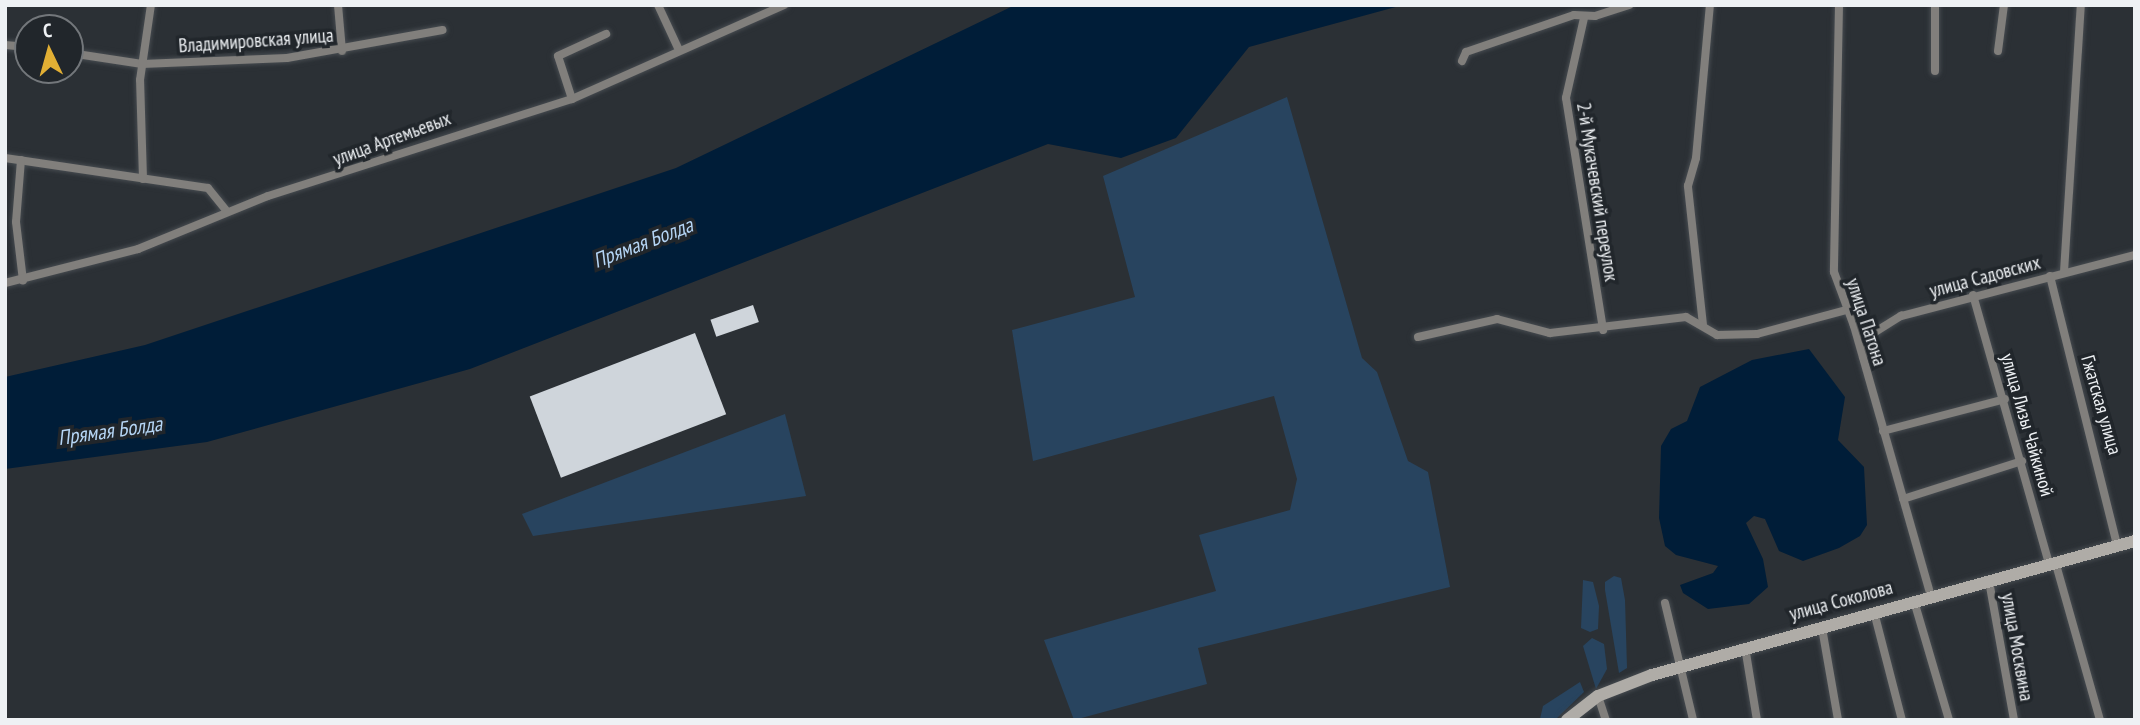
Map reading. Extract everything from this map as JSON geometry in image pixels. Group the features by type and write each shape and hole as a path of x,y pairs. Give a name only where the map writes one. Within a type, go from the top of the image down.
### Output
{"main road":[{"name":"улица Соколова","path":"1567,720 1598,696 1683,665 1744,646 1822,628 2135,541"}],"street":[{"path":"143,179 142,64 151,5"},
{"path":"338,5 342,51"},
{"path":"658,5 679,50"},
{"name":"улица Артемьевых","path":"5,283 23,281 138,248 226,210 572,99 784,5"},
{"path":"1462,61 1466,52 1574,15 1584,18 1629,5"},
{"path":"1703,325 1688,186 1696,158 1710,5"},
{"name":"улица Патона","path":"1839,5 1834,272 1863,357 1931,597"},
{"path":"1935,5 1935,71"},
{"path":"1998,51 2004,5"},
{"path":"2064,272 2081,5"},
{"name":"2-й Мукачевский переулок","path":"1584,18 1566,98 1603,330"},
{"name":"Владимировская улица","path":"84,55 142,64 342,51 443,30"},
{"path":"572,99 558,55 606,34"},
{"path":"5,158 208,188 226,210"},
{"path":"21,160 16,231 23,281"},
{"path":"5,230 16,231"},
{"name":"улица Садовских","path":"1863,357 1875,332 1901,316 1973,295 2135,255"},
{"name":"Гжатская улица","path":"2050,276 2118,545"},
{"name":"улица Лизы Чайкиной","path":"1973,295 2100,720"},
{"path":"1418,337 1497,319 1550,332 1603,330 1686,317 1717,335 1757,334 1846,310"},
{"path":"1883,431 2005,399"},
{"path":"1903,499 2022,461"},
{"name":"улица Москвина","path":"1989,580 2014,720"},
{"path":"1914,601 1949,720"},
{"path":"1665,603 1683,665 1693,720"},
{"path":"1874,612 1902,720"},
{"path":"1822,628 1838,720"},
{"path":"1744,646 1757,720"},
{"path":"1598,696 1606,720"}],"shaded area":[{"path":"1287,97 1362,358 1377,372 1408,461 1428,472 1450,587 1198,648 1207,684 1074,720 1044,640 1216,591 1199,535 1290,510 1297,479 1274,396 1033,461 1012,330 1135,297 1103,176"},
{"path":"785,414 806,496 533,536 522,514"},
{"path":"1614,576 1621,578 1625,600 1627,668 1619,673 1605,590 1605,582"},
{"path":"1583,580 1593,582 1599,606 1598,629 1590,632 1581,628"},
{"path":"1592,638 1604,644 1607,669 1596,689 1583,646"},
{"path":"1580,682 1584,692 1555,720 1540,719 1543,706"}],"water":[{"name":"Прямая Болда","path":"1015,5 1403,5 1249,47 1176,138 1121,158 1048,144 470,369 207,442 5,469 5,377 145,345 676,168"},
{"path":"1809,349 1845,397 1838,440 1864,467 1867,525 1860,536 1839,548 1803,561 1779,551 1765,519 1754,516 1746,523 1763,559 1768,587 1749,604 1708,609 1683,593 1680,585 1713,573 1718,566 1676,555 1665,546 1659,518 1661,446 1671,429 1687,421 1700,387 1752,360"}],"building":[{"path":"753,305 759,322 716,337 710,320"},
{"path":"695,333 726,414 561,478 530,396"}]}
